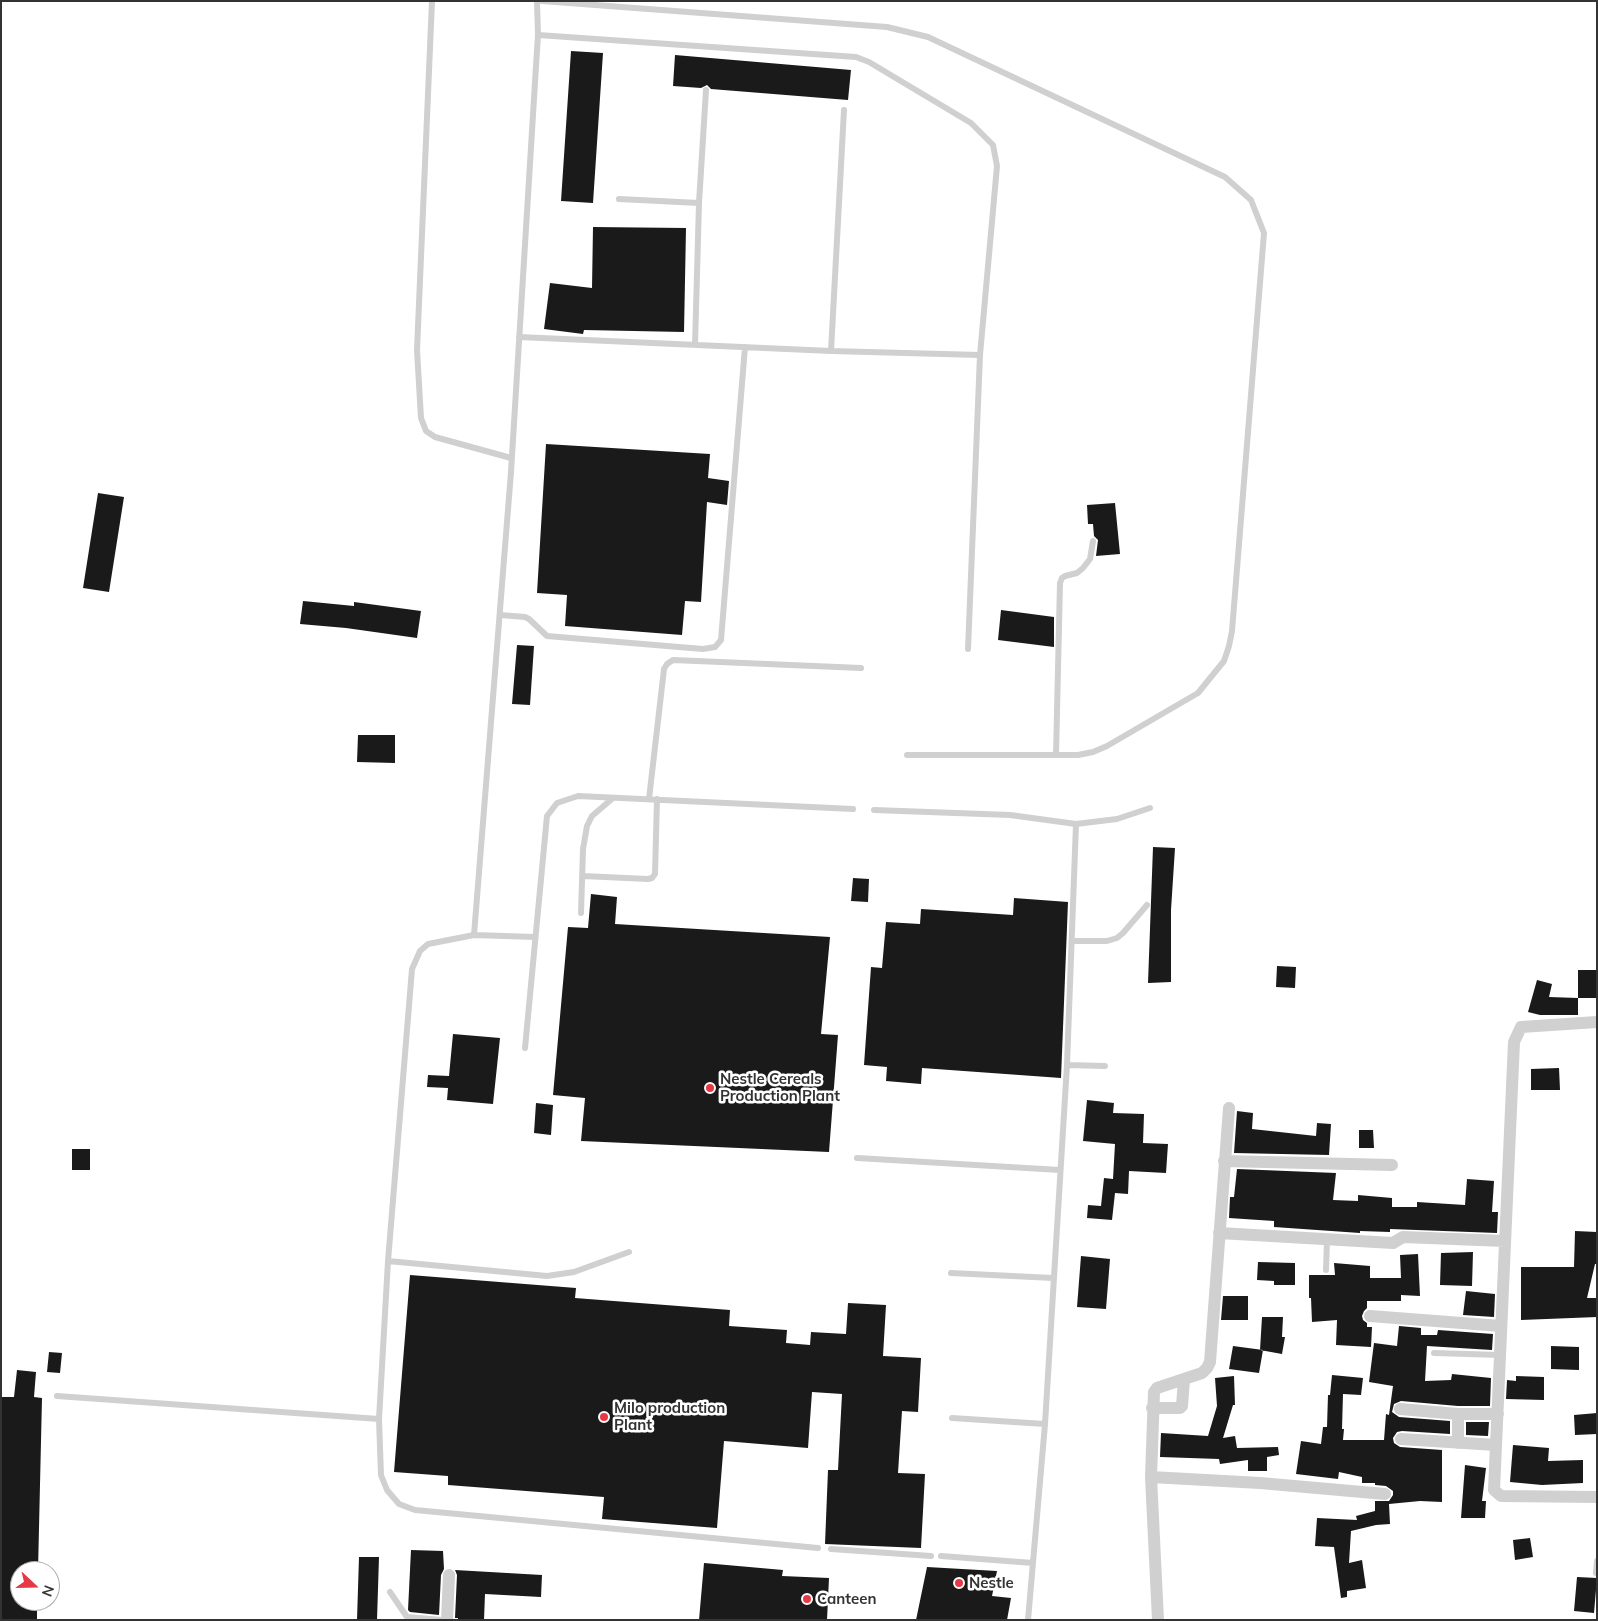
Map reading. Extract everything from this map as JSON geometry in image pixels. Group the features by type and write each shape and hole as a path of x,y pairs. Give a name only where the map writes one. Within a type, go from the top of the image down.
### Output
{"street":[{"path":"1597,1022 1522,1027 1517,1032 1514,1042 1494,1490 1501,1496 1597,1497"},
{"path":"1158,1620 1151,1476 1154,1392 1157,1388 1202,1373 1210,1362 1229,1108"},
{"path":"1224,1161 1392,1165"},
{"path":"1219,1233 1393,1244 1403,1237 1505,1241"},
{"path":"1370,1316 1501,1326"},
{"path":"1152,1408 1180,1408 1182,1406 1184,1379"},
{"path":"1400,1409 1458,1414 1498,1414"},
{"path":"1458,1414 1458,1443"},
{"path":"1401,1439 1496,1445"},
{"path":"1151,1476 1386,1494"},
{"path":"447,1620 449,1575"}],"lane":[{"path":"432,1 418,350 421,418 426,431 436,437 511,458"},
{"path":"474,935 511,458 538,34 537,1"},
{"path":"542,1 887,27 928,37 1225,177 1251,200 1264,233 1232,631 1224,662 1198,692 1107,746 1093,752 1078,755 907,755"},
{"path":"538,34 856,57 869,62 971,123 993,145 997,166 980,355 968,649"},
{"path":"695,345 699,203 706,90"},
{"path":"831,350 844,110"},
{"path":"619,199 699,203"},
{"path":"519,338 980,355"},
{"path":"500,616 530,619 547,636 703,649 715,647 721,640 745,347"},
{"path":"1056,755 1060,583 1062,578 1077,573 1083,568 1090,559 1093,541"},
{"path":"649,799 664,669 673,660 862,668"},
{"path":"526,1048 547,816 557,802 578,796 853,809"},
{"path":"582,913 582,876 587,826 592,816 613,798"},
{"path":"582,876 652,878 655,874 657,800"},
{"path":"874,810 1010,815 1076,824 1117,819 1150,808"},
{"path":"1028,1620 1044,1424 1067,1065 1076,824"},
{"path":"1072,941 1108,941 1116,938 1123,934 1147,905"},
{"path":"535,937 474,935 428,944 420,951 412,969 388,1261 379,1419 381,1475 387,1490 399,1504 415,1510 818,1548"},
{"path":"1067,1065 1105,1066"},
{"path":"857,1158 1060,1170"},
{"path":"1326,1270 1327,1240"},
{"path":"388,1261 546,1276 574,1272 629,1252"},
{"path":"951,1274 1053,1278"},
{"path":"1434,1353 1500,1355"},
{"path":"57,1396 379,1419"},
{"path":"952,1418 1044,1424"},
{"path":"831,1549 931,1556"},
{"path":"941,1556 1033,1563"},
{"path":"1596,1574 1597,1561"},
{"path":"390,1592 407,1617 442,1620"}],"building":[{"path":"571,51 603,53 593,203 561,201"},
{"path":"675,55 851,70 848,100 711,89 707,85 701,88 673,86"},
{"path":"593,227 686,228 684,332 584,330 583,334 544,329 550,283 592,288"},
{"path":"546,444 710,454 708,478 729,481 727,505 707,502 701,602 685,601 682,635 565,626 567,595 537,593"},
{"path":"98,493 124,497 109,592 83,588"},
{"path":"1115,503 1120,554 1096,556 1098,540 1094,536 1093,524 1088,524 1087,505"},
{"path":"303,601 354,606 354,602 421,611 417,638 300,624"},
{"path":"1001,610 1054,617 1054,647 998,640"},
{"path":"517,645 534,646 530,705 512,704"},
{"path":"358,735 395,735 395,763 357,762"},
{"path":"1153,847 1175,848 1171,910 1171,982 1148,983"},
{"path":"853,878 869,879 868,902 851,901"},
{"name":"Nestle Cereals Production Plant","path":"591,894 617,897 615,924 830,937 821,1034 838,1035 829,1152 581,1141 585,1098 553,1095 568,927 588,928"},
{"path":"1014,898 1068,902 1061,1078 922,1068 921,1084 886,1081 887,1067 864,1065 871,967 882,968 886,922 920,924 921,909 1013,915"},
{"path":"1277,966 1296,967 1295,988 1276,987"},
{"path":"1578,970 1597,970 1597,998 1578,998"},
{"path":"1537,980 1552,984 1549,997 1578,998 1578,1015 1540,1015 1528,1012"},
{"path":"453,1034 500,1038 493,1104 447,1100 448,1088 427,1087 428,1075 449,1076"},
{"path":"1559,1068 1560,1090 1531,1090 1531,1069"},
{"path":"1087,1100 1114,1103 1113,1113 1144,1114 1143,1143 1168,1144 1166,1173 1129,1171 1128,1194 1115,1193 1112,1220 1087,1218 1088,1205 1101,1206 1104,1178 1113,1179 1115,1144 1083,1141"},
{"path":"536,1103 553,1105 551,1135 534,1133"},
{"path":"1237,1111 1253,1113 1252,1129 1316,1136 1317,1123 1331,1124 1329,1155 1234,1153"},
{"path":"1359,1130 1373,1130 1374,1148 1359,1148"},
{"path":"72,1149 90,1149 90,1170 72,1170"},
{"path":"1237,1169 1336,1173 1333,1200 1358,1201 1358,1195 1392,1198 1392,1207 1417,1207 1417,1202 1465,1205 1467,1179 1494,1181 1492,1212 1498,1212 1497,1233 1390,1229 1390,1232 1360,1231 1360,1233 1274,1227 1274,1221 1229,1218 1230,1197 1234,1197"},
{"path":"1575,1231 1597,1232 1597,1264 1595,1264 1587,1298 1597,1298 1597,1317 1521,1320 1521,1267 1574,1267"},
{"path":"1473,1252 1472,1286 1440,1285 1441,1253"},
{"path":"1418,1254 1420,1296 1401,1295 1401,1301 1367,1301 1367,1308 1362,1316 1363,1320 1367,1323 1367,1327 1372,1327 1371,1347 1336,1345 1337,1320 1312,1322 1309,1275 1335,1275 1334,1263 1370,1266 1370,1278 1401,1278 1400,1255"},
{"path":"1081,1256 1110,1259 1106,1309 1077,1307"},
{"path":"1258,1262 1295,1263 1295,1285 1274,1285 1274,1281 1257,1280"},
{"name":"Milo production Plant","path":"410,1275 576,1288 575,1298 730,1310 729,1326 787,1330 786,1343 810,1345 811,1332 846,1334 848,1303 886,1305 883,1356 921,1358 918,1412 902,1411 898,1473 925,1474 921,1548 825,1544 828,1470 838,1470 842,1394 812,1392 808,1448 724,1441 717,1528 602,1519 604,1497 448,1485 448,1476 394,1472"},
{"path":"1466,1291 1495,1294 1494,1317 1463,1315"},
{"path":"1223,1296 1248,1296 1248,1320 1221,1320"},
{"path":"1262,1317 1283,1317 1282,1337 1285,1337 1282,1354 1260,1350"},
{"path":"1399,1326 1421,1328 1421,1335 1437,1335 1438,1330 1493,1334 1492,1350 1427,1346 1425,1381 1451,1380 1452,1374 1491,1378 1490,1406 1458,1406 1401,1401 1394,1404 1392,1412 1399,1417 1450,1421 1450,1434 1402,1431 1397,1432 1393,1438 1394,1443 1400,1447 1442,1450 1442,1502 1420,1501 1389,1504 1390,1524 1351,1531 1349,1563 1362,1560 1366,1588 1347,1591 1347,1597 1341,1598 1334,1547 1315,1546 1317,1518 1357,1520 1356,1516 1375,1511 1375,1501 1389,1501 1393,1491 1386,1486 1375,1485 1375,1483 1362,1483 1362,1477 1339,1472 1338,1479 1296,1474 1301,1441 1321,1444 1323,1427 1327,1427 1328,1395 1330,1395 1332,1375 1363,1378 1361,1395 1343,1394 1343,1440 1384,1440 1386,1414 1389,1415 1393,1386 1369,1382 1374,1343 1397,1346"},
{"path":"1233,1346 1263,1350 1259,1373 1229,1369"},
{"path":"1551,1346 1579,1347 1579,1370 1551,1369"},
{"path":"49,1352 62,1353 60,1373 47,1372"},
{"path":"17,1370 36,1372 34,1397 42,1398 38,1561 10,1561 10,1611 37,1611 37,1620 1,1620 1,1397 14,1397"},
{"path":"1234,1376 1235,1405 1233,1405 1223,1438 1235,1436 1237,1448 1278,1447 1279,1455 1267,1457 1267,1471 1248,1471 1248,1460 1220,1464 1219,1459 1160,1457 1161,1433 1208,1436 1217,1406 1215,1378"},
{"path":"1516,1376 1544,1377 1544,1400 1506,1399 1507,1380 1516,1381"},
{"path":"1597,1413 1597,1434 1575,1435 1574,1415"},
{"path":"1466,1422 1489,1422 1488,1436 1466,1435"},
{"path":"1513,1445 1549,1448 1548,1461 1583,1460 1583,1483 1542,1485 1510,1482"},
{"path":"1465,1465 1486,1468 1482,1501 1486,1501 1485,1518 1461,1518"},
{"path":"1530,1538 1533,1557 1515,1560 1513,1540"},
{"path":"411,1550 443,1551 444,1569 441,1575 439,1615 410,1612 408,1610"},
{"path":"359,1557 379,1557 377,1620 357,1620"},
{"path":"704,1563 783,1570 782,1576 829,1578 827,1620 699,1620"},
{"name":"Nestle","path":"927,1567 997,1571 992,1596 1011,1598 1007,1620 916,1620"},
{"path":"455,1570 542,1575 541,1597 485,1594 484,1620 458,1620 458,1618 455,1618 457,1575"},
{"path":"1577,1577 1597,1578 1594,1613 1574,1611"}],"place":[{"name":"Nestle Cereals Production Plant","path":"710,1088"},
{"name":"Milo production Plant","path":"604,1417"},
{"name":"Nestle","path":"959,1583"},
{"name":"Canteen","path":"807,1599"}]}
